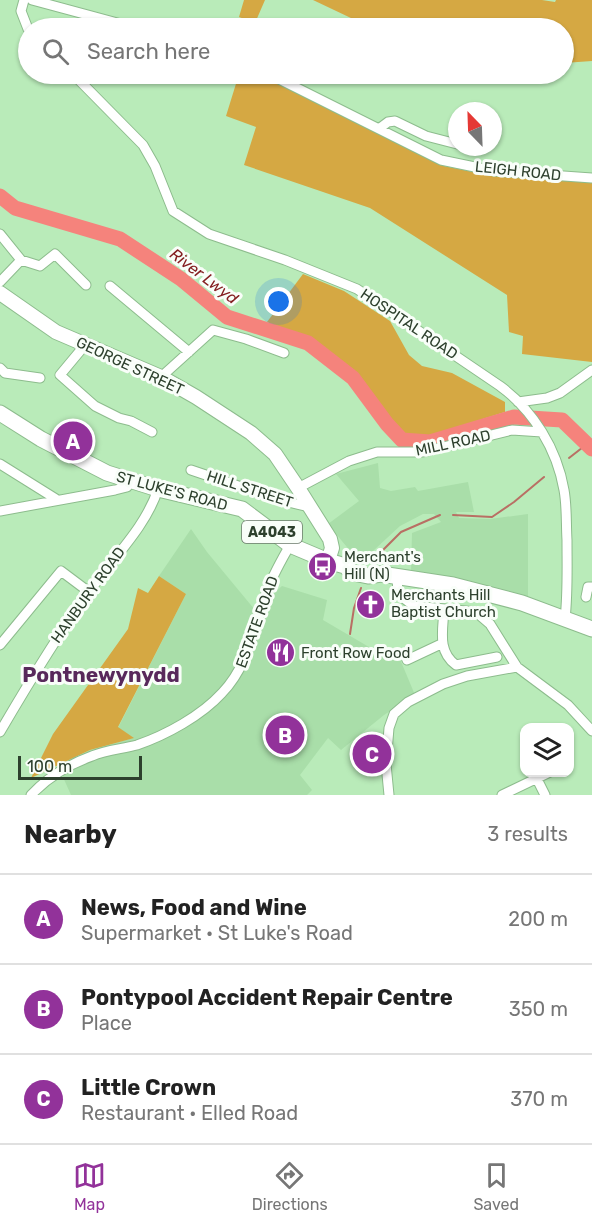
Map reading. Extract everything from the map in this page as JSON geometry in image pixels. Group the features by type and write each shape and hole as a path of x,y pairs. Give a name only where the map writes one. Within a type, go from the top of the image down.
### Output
{"main road":[{"name":"GEORGE STREET","path":"0,293 56,332 161,377 251,433 275,454 330,539 332,548 328,561"},
{"name":"ST LUKE'S ROAD","path":"0,413 41,439 107,473 158,489 242,510 290,545 345,566 354,573 453,585 522,603 592,629"}],"street":[{"path":"24,0 21,11 24,18"},
{"path":"32,0 99,18"},
{"name":"HOSPITAL ROAD","path":"83,84 143,145 155,166 173,211 209,234 285,260 357,289 500,386 520,404 542,432 556,459 565,491 569,584 565,619"},
{"name":"LEIGH ROAD","path":"290,84 441,160 494,171 592,178"},
{"name":"LEIGH ROAD","path":"380,128 395,121 426,136 448,142"},
{"path":"0,234 21,260 40,266 55,254 86,285"},
{"path":"0,282 21,260"},
{"path":"110,286 189,352"},
{"path":"161,377 213,330 284,353"},
{"path":"85,345 60,375 95,406 152,432"},
{"path":"0,368 5,373 39,378"},
{"path":"520,404 560,393 592,370"},
{"name":"MILL ROAD","path":"298,488 350,461 377,452 423,452 512,430 542,432"},
{"path":"0,464 56,500"},
{"name":"HILL STREET","path":"191,470 280,500 309,507"},
{"path":"0,511 115,490 127,487 131,480"},
{"name":"HANBURY ROAD","path":"0,732 48,651 152,507 158,489"},
{"name":"ESTATE ROAD","path":"31,795 45,781 90,756 137,744 167,731 195,715 222,694 240,671 255,633 274,572 290,545"},
{"path":"0,645 61,571 89,592"},
{"path":"389,576 398,594 414,606 476,612 490,624 517,667 568,705 592,731"},
{"path":"586,597 588,587 592,587"},
{"path":"444,609 441,644 451,662 456,665 497,657"},
{"path":"407,660 441,644"},
{"path":"389,795 386,764 389,728 394,714 408,702 443,684 467,676 517,667"},
{"path":"502,795 537,778 545,795"}],"shaded area":[{"path":"244,0 265,0 257,18 239,17"},
{"path":"313,0 542,0 555,2 556,0 592,0 592,61 574,62 574,18 351,18"},
{"path":"236,84 278,84 444,166 493,176 592,182 592,362 522,354 523,336 509,332 507,295 370,208 244,165 256,127 226,116"},
{"path":"303,274 344,291 390,321 409,355 422,366 452,373 505,402 505,412 419,439 404,435 380,410 360,379 322,345 267,322"},
{"path":"378,463 380,488 391,491 415,487 418,491 468,482 474,512 456,512 459,518 490,519 528,514 528,598 466,580 411,573 412,533 441,522 434,514 423,514 400,526 360,563 328,524 359,501 336,474"},
{"path":"191,529 255,610 282,586 327,600 323,620 369,647 397,652 415,695 384,715 341,750 328,738 300,775 312,790 307,795 71,795 58,766 90,750 133,738 118,728 186,594 159,576"},
{"path":"159,576 186,594 118,727 134,738 90,750 31,778 53,734 128,629 138,588 148,593"}],"waterway":[{"name":"River Lwyd","path":"0,196 15,208 120,239 181,279 227,317 308,343 353,378 387,424 402,440 430,442 514,417 562,420 592,449"},
{"path":"569,458 587,444"},
{"path":"453,515 492,517 544,477"},
{"path":"375,558 401,532 440,515"},
{"path":"350,634 354,608 361,588"}],"place":[{"name":"News, Food and Wine","path":"73,441"},
{"name":"Merchant's Hill (N)","path":"323,566"},
{"name":"Merchants Hill Baptist Church","path":"370,604"},
{"name":"Front Row Food","path":"280,653"},
{"name":"Pontypool Accident Repair Centre","path":"285,735"},
{"name":"Little Crown","path":"372,754"}],"district":[{"name":"Pontnewynydd","path":"101,674"}]}
